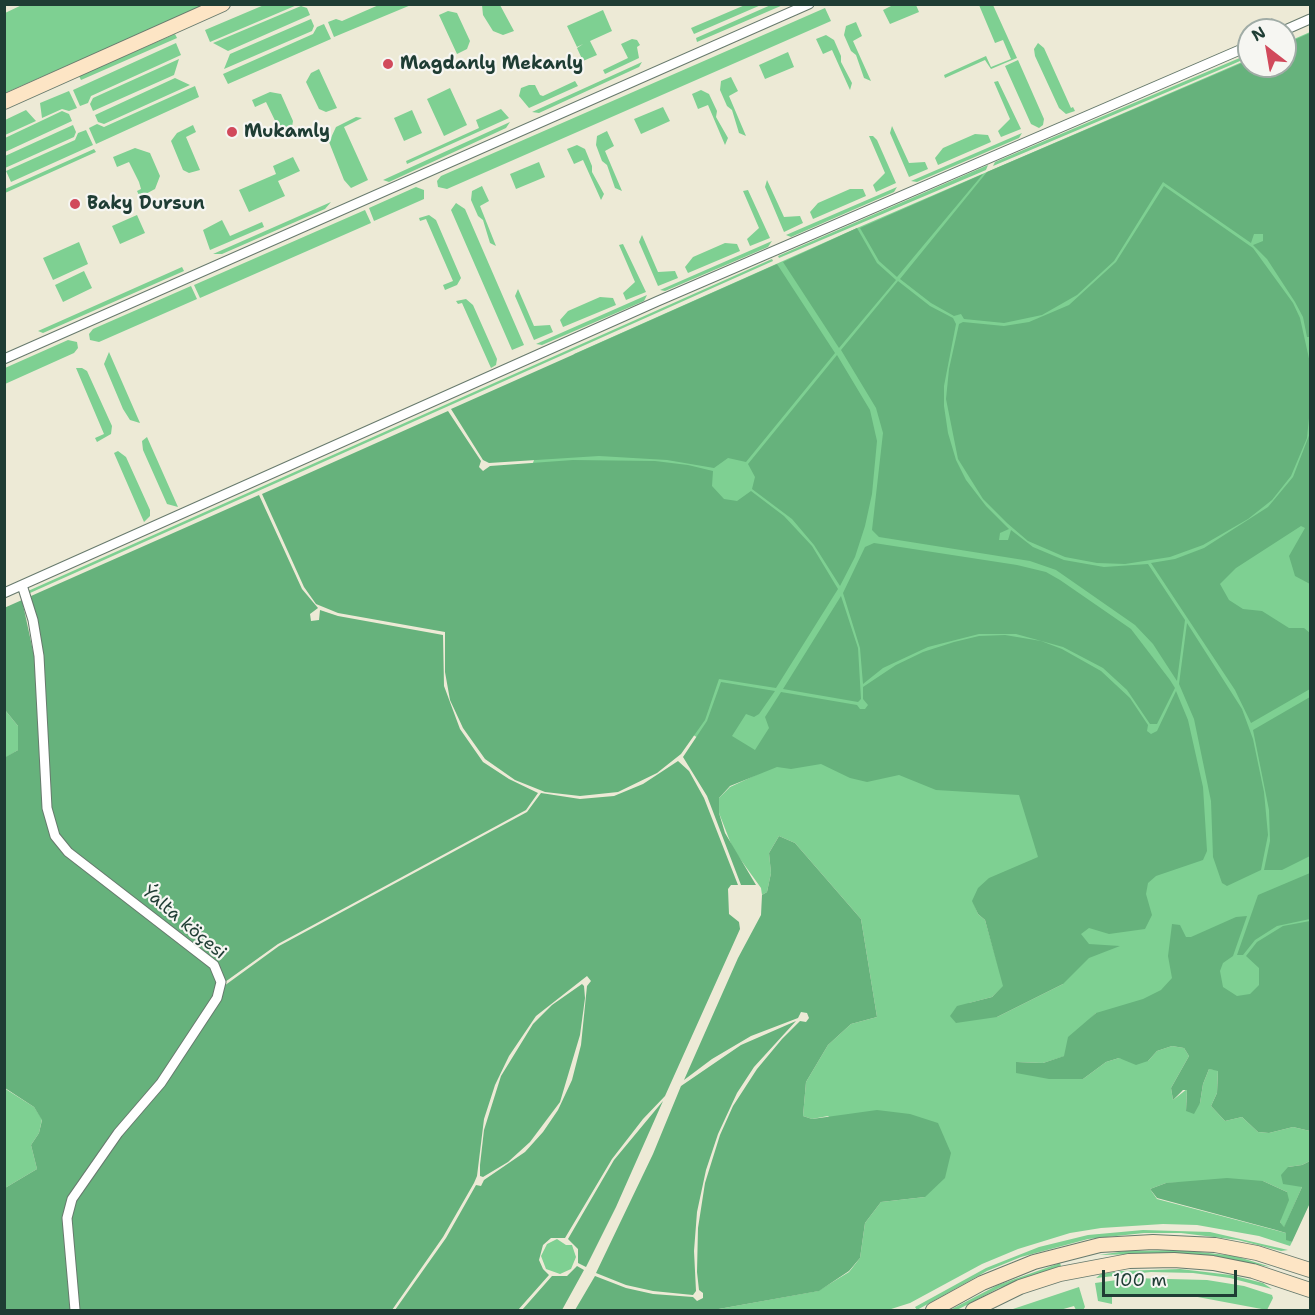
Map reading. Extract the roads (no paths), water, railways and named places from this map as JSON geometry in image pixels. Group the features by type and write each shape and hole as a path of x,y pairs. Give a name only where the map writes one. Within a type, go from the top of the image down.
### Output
{"street":[{"path":"4,102 223,4"},
{"path":"4,359 808,4"},
{"path":"1297,25 1311,19"},
{"path":"4,593 647,306 1237,51"},
{"name":"Ýalta köçesi","path":"22,585 33,620 39,656 47,808 55,836 68,852 214,965 221,982 217,998 161,1083 118,1133 72,1199 67,1218 75,1311"},
{"path":"933,1311 1003,1274 1054,1255 1127,1243 1195,1242 1246,1251 1311,1270"},
{"path":"1078,1250 1082,1268"},
{"path":"973,1311 1020,1287 1082,1268 1129,1261 1184,1261 1234,1267 1311,1290"},
{"path":"1287,1281 1295,1264"}],"place":[{"name":"Magdanly Mekanly","path":"388,64"},
{"name":"Mukamly","path":"232,132"},
{"name":"Baky Dursun","path":"75,204"}]}
